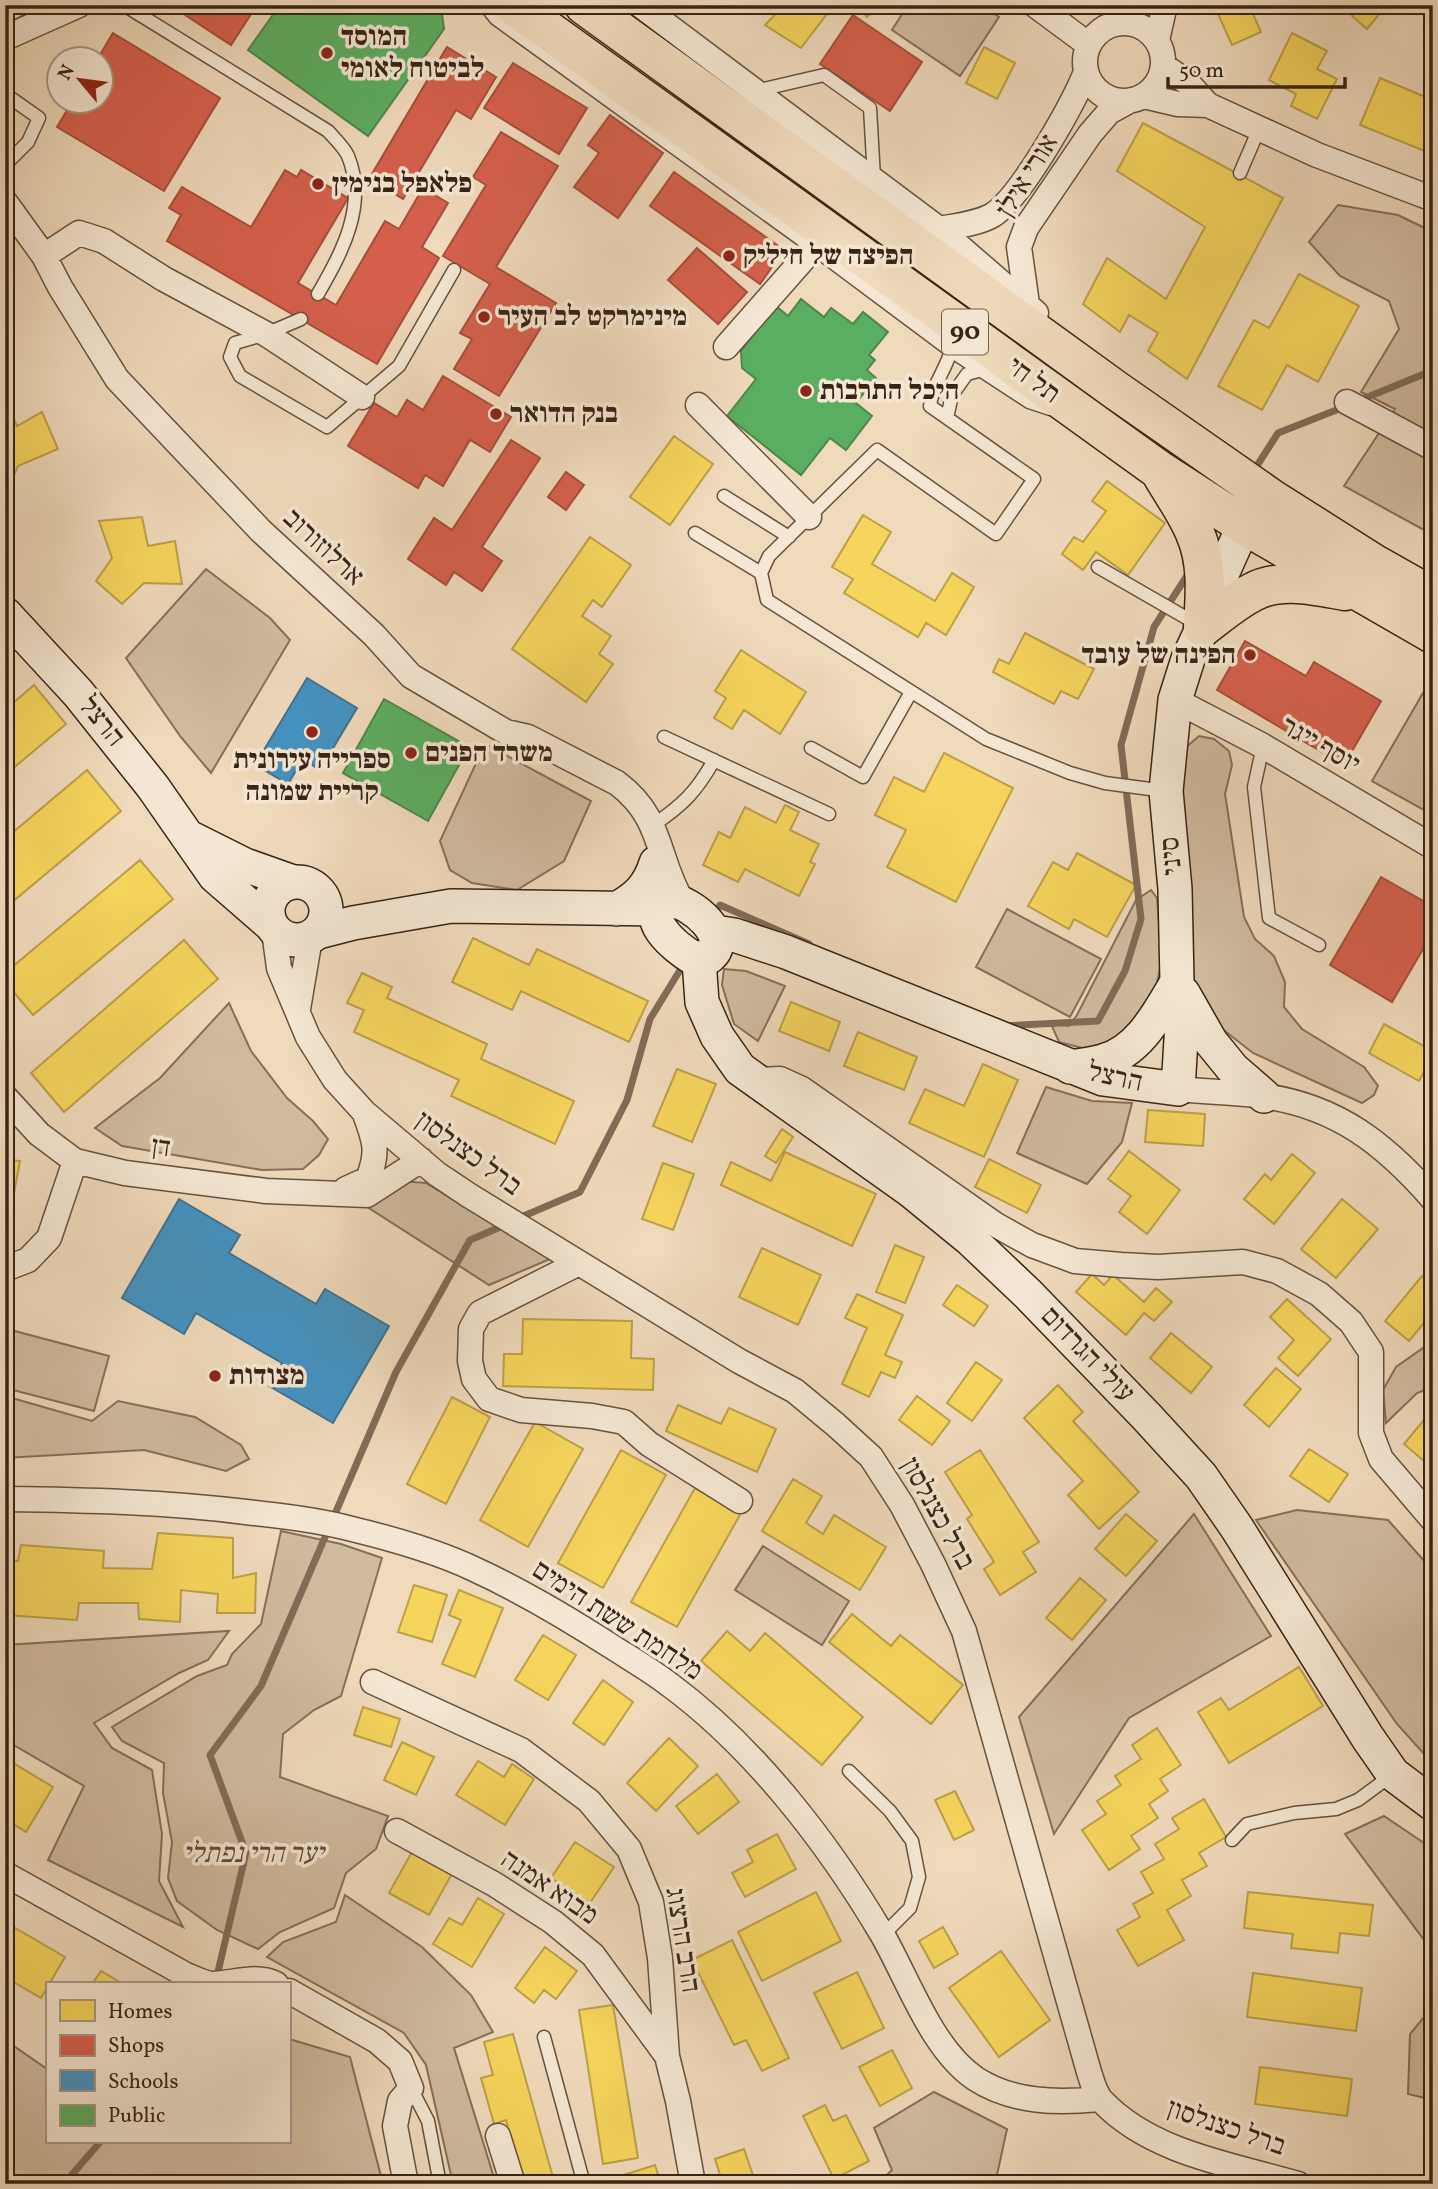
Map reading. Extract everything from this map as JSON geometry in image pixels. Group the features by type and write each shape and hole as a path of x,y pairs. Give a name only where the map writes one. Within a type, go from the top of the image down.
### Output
{"highway":[{"name":"תל חי","path":"513,5 1159,470 1253,530 1433,634"},
{"name":"תל חי","path":"584,5 1117,391 1272,499 1373,563 1433,597"},
{"path":"1159,470 1198,543 1205,581 1203,627"},
{"path":"1203,627 1254,591 1274,585 1305,584 1363,594"}],"street":[{"path":"5,10 15,5"},
{"path":"5,38 79,5"},
{"path":"640,5 939,229 1027,304 1117,391"},
{"path":"1035,5 1089,45"},
{"path":"1137,24 1154,5"},
{"path":"1157,40 1165,5"},
{"path":"1137,98 1155,87 1164,66 1163,52 1149,30 1124,22 1110,25 1098,32 1089,45 1085,58 1086,72 1092,84 1105,96 1117,100 1137,98 1208,105"},
{"path":"1164,66 1188,83 1208,105 1317,155 1433,199"},
{"name":"אורי אילן","path":"939,229 992,216 1008,202 1066,116 1086,72"},
{"name":"אורי אילן","path":"1027,304 1019,247 1026,228 1090,134 1109,112 1137,98"},
{"name":"ארלוזורוב","path":"5,202 44,256 117,379 261,531 374,635 411,676 506,732 528,737 617,783 636,801 653,825 676,889 666,911"},
{"path":"44,256 79,233 104,241 164,279 265,334 362,397"},
{"path":"726,347 813,248"},
{"path":"1347,402 1433,448"},
{"path":"698,404 809,517"},
{"name":"סיני","path":"1178,1089 1182,1023 1177,982 1175,889 1166,791 1175,700 1214,592 1272,499"},
{"name":"הרצל","path":"5,614 78,692 153,787 215,876 272,927"},
{"name":"יוסף ייגר","path":"1175,700 1263,746 1433,847"},
{"path":"636,801 663,886 666,911 688,955 710,947"},
{"name":"הרצל","path":"188,837 245,865 351,904 403,914"},
{"path":"617,909 638,895 647,885 656,863"},
{"path":"298,1009 314,935 326,915 323,897 305,886 284,884 271,896 267,914 272,927 290,940 300,941 314,935"},
{"name":"הרצל","path":"314,935 403,914 451,906 666,911"},
{"name":"הרצל","path":"549,907 666,911"},
{"name":"ברל כצנלסון","path":"272,927 279,968 308,1037 335,1080 365,1113 421,1160 470,1196 739,1361 795,1391 871,1457 902,1505 964,1631 1089,2072 1100,2099 1121,2117 1148,2134 1184,2151 1298,2184"},
{"name":"הרצל","path":"710,947 735,946 786,952 1103,1079 1264,1096 1301,1104 1349,1124 1381,1145 1433,1199"},
{"name":"עולי הגרדום","path":"710,947 702,1002 717,1035 740,1069 910,1189 970,1239 1028,1294 1146,1416 1200,1476 1237,1528 1368,1738 1394,1774 1433,1804"},
{"path":"1069,1067 1106,1061 1133,1045 1157,1017 1177,982"},
{"path":"1177,982 1211,1042 1233,1069 1264,1096"},
{"path":"755,1080 780,1079 802,1089 996,1225 1032,1245 1074,1261 1158,1267 1243,1262 1277,1271 1319,1294 1351,1322 1371,1352 1371,1433 1381,1459 1433,1520"},
{"name":"דן","path":"5,1097 39,1134 75,1161 125,1173 266,1191 368,1195 421,1160"},
{"name":"דן","path":"336,1193 368,1180 376,1160 374,1139 365,1113"},
{"path":"5,1269 27,1260 49,1238 75,1161"},
{"path":"579,1263 480,1313 471,1329 470,1361 474,1379 489,1399 521,1410 592,1416 624,1422 649,1444 740,1501"},
{"name":"מלחמת ששת הימים","path":"5,1499 122,1500 298,1518 351,1529 472,1568 563,1615 670,1685 721,1729 770,1779 848,1879 883,1935 938,2039 961,2066 976,2079 999,2090 1038,2101 1100,2099"},
{"name":"הרב הרצוג","path":"373,1682 520,1750 589,1801 629,1849 651,1902 660,1958 667,2056 693,2184"},
{"name":"מבוא אמנה","path":"397,1831 494,1884 554,1922 593,1955 667,2056"},
{"path":"5,1874 186,1975 205,1982"},
{"path":"226,1982 272,1982"},
{"path":"290,1993 377,2040 400,2061 411,2088 400,2101 395,2126 406,2184"},
{"path":"498,2136 513,2184"}],"lane":[{"path":"124,5 328,131 347,154 356,188 352,222 338,259 318,294"},
{"path":"485,5 496,19 951,351 1029,402 1093,424"},
{"path":"755,91 824,75 870,108 874,179"},
{"path":"5,93 39,118 28,142 5,165"},
{"path":"1240,173 1259,129"},
{"path":"301,319 234,343 230,357 240,376 327,427 399,366 454,270"},
{"path":"951,351 946,367 932,391 930,406 1034,479 996,534 877,450 769,556 761,573 767,600 986,739 1070,773 1105,783 1166,791"},
{"path":"947,418 952,395 967,374 982,370"},
{"path":"724,496 789,537"},
{"path":"695,533 761,573"},
{"path":"1098,567 1203,627"},
{"path":"811,748 863,777 911,692"},
{"path":"664,737 829,814"},
{"path":"1263,746 1254,787 1269,918 1319,945"},
{"path":"653,825 691,796 714,760"},
{"path":"849,1770 890,1811 912,1841 919,1877 910,1908 883,1935"},
{"path":"1232,1840 1247,1824 1294,1813 1336,1809 1358,1800 1394,1774"},
{"path":"544,2037 584,2184"},
{"path":"411,2088 428,2121 440,2184"}],"green space":[{"path":"908,5 981,5 999,17 960,76 892,30"},
{"path":"1338,205 1398,215 1433,232 1433,535 1344,486 1395,409 1361,392 1399,329 1389,301 1340,276 1309,242"},
{"path":"206,569 270,618 290,640 211,773 180,736 126,658"},
{"path":"1423,693 1433,699 1433,815 1372,781"},
{"path":"1199,736 1214,739 1229,751 1232,765 1225,794 1244,917 1255,939 1274,956 1285,982 1284,1007 1302,1029 1364,1067 1378,1086 1374,1095 1362,1103 1253,1053 1221,1028 1188,970 1176,806 1185,748"},
{"path":"485,744 591,801 564,861 517,890 472,883 450,870 440,841"},
{"path":"1151,890 1157,898 1162,960 1156,987 1141,1012 1115,1042 1090,1050 1059,1042 1051,1024 1069,1026 1136,900"},
{"path":"1007,909 1101,959 1070,1017 976,967"},
{"path":"724,969 746,971 785,986 758,1041 734,1024 722,985"},
{"path":"229,1003 251,1051 287,1098 313,1121 328,1139 319,1155 303,1169 262,1170 122,1146 95,1128 160,1078"},
{"path":"1046,1087 1092,1101 1132,1103 1122,1142 1087,1184 1017,1153"},
{"path":"400,1181 426,1183 550,1259 489,1285 361,1203"},
{"path":"7,1329 109,1356 94,1411 5,1388"},
{"path":"1433,1341 1433,1387 1417,1393 1386,1423 1383,1390 1396,1367"},
{"path":"5,1396 92,1421 118,1401 195,1417 241,1445 249,1459 226,1471 144,1450 5,1458"},
{"path":"1297,1510 1388,1520 1433,1571 1433,1764 1397,1724 1256,1520"},
{"path":"1194,1514 1271,1636 1129,1718 1054,1834 1019,1717"},
{"name":"יער הרי נפתלי","path":"281,1531 341,1544 382,1558 341,1696 314,1710 283,1734 280,1777 388,1816 376,1849 346,1873 334,1908 280,1932 258,1949 217,1930 177,1901 168,1878 172,1842 163,1793 164,1763 122,1741 112,1727 197,1676 227,1665 232,1654 261,1624"},
{"path":"763,1546 849,1601 822,1645 735,1590"},
{"path":"229,1631 208,1660 179,1673 94,1723 112,1748 152,1770 162,1834 159,1881 183,1927 48,1860 84,1786 5,1740 5,1645"},
{"path":"1384,1816 1433,1849 1433,1952 1345,1834"},
{"path":"345,1895 422,1947 471,1995 493,2032 454,2048 496,2184 453,2184 426,2065 404,2033 267,1957 283,1942 336,1922"},
{"path":"1433,2006 1433,2100 1408,2094 1410,2034"},
{"path":"290,2039 350,2057 383,2184 5,2184 5,2040 46,2068 46,2144 290,2144"},
{"path":"934,2092 1007,2129 995,2184 877,2184 892,2170 874,2128"}],"building: Homes":[{"path":"784,5 833,6 801,48 765,25"},
{"path":"857,5 881,5 867,17"},
{"path":"1238,5 1249,5 1261,32 1232,45 1218,14"},
{"path":"1361,5 1386,6 1367,29 1352,16"},
{"path":"1292,33 1327,51 1317,69 1337,79 1317,119 1291,106 1296,94 1269,80"},
{"path":"984,47 1015,63 997,99 966,83"},
{"path":"1380,78 1433,100 1433,138 1427,152 1360,125"},
{"path":"1143,123 1283,198 1187,379 1148,351 1158,333 1129,315 1120,332 1083,304 1107,258 1166,299 1205,227 1117,171"},
{"path":"1299,274 1359,306 1318,382 1287,365 1262,410 1218,386 1254,320 1269,328"},
{"path":"5,399 17,426 42,412 58,449 18,466 6,494"},
{"path":"674,436 713,464 670,525 630,497"},
{"path":"1107,481 1165,523 1128,575 1096,552 1083,570 1062,554 1074,537 1083,542 1106,511 1092,501"},
{"path":"863,515 891,532 872,564 935,601 952,573 974,587 946,635 926,623 918,637 844,593 853,579 832,567"},
{"path":"142,517 148,546 175,541 182,584 144,583 122,604 96,581 112,558 99,521"},
{"path":"590,537 631,565 602,607 593,600 582,616 611,636 599,654 613,664 586,702 512,649"},
{"path":"1025,633 1094,669 1078,699 1061,691 1054,704 993,672 999,659 1009,664"},
{"path":"741,650 806,692 780,734 744,710 732,729 714,718 726,698 715,691"},
{"path":"34,685 66,724 5,775 5,710"},
{"path":"944,753 1013,788 956,902 887,867 906,830 875,815 894,777 924,792"},
{"path":"87,770 121,811 5,908 5,839"},
{"path":"785,805 799,812 790,830 819,844 810,862 815,864 799,896 745,869 738,882 703,865 719,832 730,838 745,807 776,823"},
{"path":"1077,853 1136,885 1107,937 1074,919 1069,929 1028,906 1053,862 1068,870"},
{"path":"140,860 173,899 33,1015 5,982 5,973"},
{"path":"473,938 529,965 537,949 648,1001 629,1042 521,991 512,1010 452,982"},
{"path":"184,940 218,979 64,1112 31,1073"},
{"path":"362,973 392,987 387,998 487,1044 481,1059 574,1101 555,1144 451,1096 459,1080 354,1032 364,1010 347,1003"},
{"path":"791,1002 840,1022 829,1051 779,1031"},
{"path":"1384,1024 1433,1051 1433,1056 1419,1081 1369,1053"},
{"path":"858,1032 917,1057 904,1090 844,1066"},
{"path":"983,1064 1018,1080 984,1157 909,1123 925,1089 964,1106"},
{"path":"677,1069 716,1084 692,1142 653,1126"},
{"path":"1148,1110 1205,1114 1203,1146 1145,1142"},
{"path":"782,1129 793,1137 776,1163 765,1156"},
{"path":"1129,1151 1180,1190 1147,1234 1119,1212 1131,1196 1108,1179"},
{"path":"785,1152 876,1194 852,1246 721,1185 731,1162 771,1181"},
{"path":"1292,1154 1315,1173 1274,1224 1244,1199 1265,1174 1271,1180"},
{"path":"5,1159 20,1161 11,1210 5,1208"},
{"path":"989,1159 1041,1185 1027,1213 975,1187"},
{"path":"663,1163 694,1174 673,1230 642,1219"},
{"path":"1342,1199 1378,1229 1336,1278 1301,1249"},
{"path":"895,1245 924,1257 905,1303 876,1292"},
{"path":"762,1248 821,1275 798,1325 739,1297"},
{"path":"1092,1274 1104,1285 1113,1275 1144,1302 1156,1288 1172,1302 1154,1321 1144,1313 1126,1335 1076,1292"},
{"path":"1422,1276 1433,1285 1433,1312 1409,1341 1385,1321"},
{"path":"957,1285 988,1306 974,1326 943,1305"},
{"path":"857,1294 903,1315 885,1355 902,1362 895,1378 881,1372 869,1397 842,1384 867,1328 845,1318"},
{"path":"1287,1299 1331,1339 1298,1376 1278,1358 1294,1340 1270,1317"},
{"path":"523,1319 632,1321 631,1358 654,1359 653,1390 503,1386 504,1354 522,1354"},
{"path":"1171,1333 1212,1367 1191,1393 1150,1358"},
{"path":"976,1362 1002,1380 972,1421 947,1403"},
{"path":"1276,1368 1301,1389 1269,1427 1244,1405"},
{"path":"1058,1385 1083,1412 1073,1421 1139,1492 1099,1529 1068,1495 1083,1481 1024,1418"},
{"path":"917,1396 950,1421 932,1445 899,1420"},
{"path":"452,1397 490,1417 446,1504 407,1484"},
{"path":"678,1405 721,1424 729,1408 776,1429 757,1472 666,1431"},
{"path":"1433,1409 1433,1467 1432,1468 1404,1444"},
{"path":"535,1422 583,1449 528,1547 480,1520"},
{"path":"1309,1449 1348,1474 1329,1502 1290,1476"},
{"path":"621,1450 666,1475 603,1588 558,1563"},
{"path":"980,1450 1039,1542 1023,1552 1036,1572 1000,1595 984,1569 994,1562 967,1519 972,1515 945,1472"},
{"path":"793,1479 822,1496 806,1523 823,1534 834,1515 886,1547 860,1590 762,1531"},
{"path":"695,1488 741,1513 677,1627 631,1602"},
{"path":"1126,1514 1157,1541 1126,1576 1095,1549"},
{"path":"158,1533 233,1538 233,1578 256,1573 255,1613 217,1613 218,1594 181,1590 180,1622 139,1619 138,1603 79,1603 77,1620 5,1615 5,1559 18,1561 21,1545 104,1551 103,1568 152,1569"},
{"path":"1080,1578 1106,1600 1072,1640 1046,1618"},
{"path":"414,1585 447,1595 432,1642 398,1632"},
{"path":"459,1590 503,1608 475,1677 442,1664 461,1620 449,1615"},
{"path":"852,1614 891,1646 900,1635 963,1685 931,1724 829,1642"},
{"path":"727,1631 750,1651 765,1633 863,1717 822,1765 701,1661"},
{"path":"543,1635 576,1655 548,1700 515,1680"},
{"path":"1299,1667 1323,1706 1229,1763 1198,1712 1221,1698 1229,1710"},
{"path":"603,1680 633,1702 604,1745 573,1723"},
{"path":"363,1707 400,1719 391,1747 354,1735"},
{"path":"1157,1728 1181,1765 1160,1779 1168,1791 1149,1804 1158,1818 1131,1836 1140,1849 1109,1870 1082,1830 1106,1814 1097,1801 1121,1785 1115,1776 1141,1759 1132,1745"},
{"path":"669,1738 698,1766 656,1811 627,1783"},
{"path":"402,1742 434,1757 416,1795 384,1780"},
{"path":"5,1758 53,1787 26,1832 5,1819"},
{"path":"478,1761 504,1777 512,1764 534,1779 505,1825 456,1795"},
{"path":"717,1774 739,1802 698,1834 676,1806"},
{"path":"955,1791 974,1830 954,1840 935,1800"},
{"path":"1204,1799 1226,1837 1199,1853 1207,1866 1182,1880 1191,1896 1167,1910 1184,1940 1138,1966 1117,1930 1140,1917 1133,1904 1153,1893 1141,1872 1164,1859 1155,1844 1179,1829 1172,1818"},
{"path":"777,1834 796,1869 745,1897 732,1873 753,1862 747,1850"},
{"path":"575,1842 614,1867 590,1903 551,1878"},
{"path":"413,1850 453,1872 429,1915 389,1893"},
{"path":"816,1892 841,1941 762,1981 738,1932"},
{"path":"1248,1892 1373,1905 1369,1936 1340,1933 1338,1953 1291,1948 1293,1934 1244,1928"},
{"path":"478,1898 504,1914 472,1967 433,1944 449,1918 462,1925"},
{"path":"5,1922 65,1957 50,1982 46,1982 46,1989 41,1998 5,1977"},
{"path":"943,1927 958,1954 934,1968 919,1941"},
{"path":"732,1940 789,2058 762,2071 746,2040 734,2045 692,1960"},
{"path":"545,1947 577,1971 556,1999 544,1990 534,2003 515,1988"},
{"path":"1001,1951 1050,2020 999,2057 949,1988"},
{"path":"101,1971 120,1982 93,1982"},
{"path":"857,1972 884,2028 842,2049 814,1993"},
{"path":"1253,1973 1362,1988 1356,2031 1247,2017"},
{"path":"613,2005 638,2158 603,2164 579,2010"},
{"path":"513,2034 554,2181 545,2184 523,2184 506,2120 494,2124 481,2078 493,2075 484,2042"},
{"path":"892,2050 912,2088 880,2106 859,2067"},
{"path":"1260,2067 1352,2079 1347,2116 1255,2104"},
{"path":"825,2105 833,2121 846,2115 869,2161 834,2179 803,2116"},
{"path":"744,2149 756,2184 723,2184 715,2159"},
{"path":"655,2165 661,2184 609,2184 608,2180"}],"building: Shops":[{"path":"187,5 257,5 231,45 182,13"},
{"path":"853,15 922,62 890,111 820,64"},
{"path":"113,33 220,98 164,191 57,127 64,116 116,116 116,46 105,46"},
{"path":"447,47 496,77 471,119 456,110 403,199 369,179"},
{"path":"513,63 587,108 559,154 484,108"},
{"path":"610,115 663,153 618,218 574,187 599,153 588,145"},
{"path":"501,132 558,166 496,267 556,303 499,396 454,369 472,339 460,333 490,284 443,256 486,185 473,177"},
{"path":"285,170 297,177 301,170 348,198 298,283 336,305 385,221 399,229 423,188 448,203 422,247 439,258 377,364 167,241 181,215 169,208 182,187 251,227"},
{"path":"674,172 784,250 760,284 650,206"},
{"path":"697,248 747,292 718,324 668,280"},
{"path":"443,376 511,417 490,452 470,440 443,486 425,475 418,488 348,446 374,403 397,417 407,400 423,410"},
{"path":"511,440 540,458 482,547 502,561 482,591 454,572 446,585 408,559 434,518 452,530"},
{"path":"566,472 584,485 566,510 548,497"},
{"path":"1245,641 1306,676 1314,662 1381,701 1344,765 1217,690"},
{"path":"1381,877 1427,903 1433,893 1433,932 1392,1002 1330,965"}],"building: Schools":[{"path":"307,678 357,708 320,770 303,759 288,784 255,765"},
{"path":"179,1199 240,1235 229,1253 316,1304 325,1289 389,1326 333,1423 269,1386 282,1363 196,1313 184,1334 122,1298"}],"building: Public":[{"path":"280,5 430,5 442,14 444,29 368,136 248,50"},
{"name":"היכל התרבות","path":"801,299 824,317 831,308 853,324 863,312 888,332 869,355 875,360 867,370 876,378 856,403 872,416 846,450 830,438 801,475 727,416 756,379 742,368 741,351 776,306 788,316"},
{"path":"384,699 469,747 428,821 343,773"}],"waterway":[{"path":"1358,401 1424,374 1433,377"},
{"path":"1253,472 1278,433 1344,407"},
{"path":"1004,1026 1098,1021 1125,971 1141,919 1121,745 1154,627 1190,571"},
{"path":"713,916 720,905 809,944"},
{"path":"519,1218 580,1192 627,1100 650,1019 685,962"},
{"path":"216,1980 246,1853 210,1755 261,1686 396,1372 470,1240 505,1225"},
{"path":"64,2184 98,2144"}],"place":[{"name":"המוסד לביטוח לאומי","path":"327,53"},
{"name":"פלאפל בנימין","path":"318,184"},
{"name":"הפיצה של חיליק","path":"729,256"},
{"name":"מינימרקט לב העיר","path":"484,317"},
{"name":"היכל התרבות","path":"806,391"},
{"name":"בנק הדואר","path":"496,414"},
{"name":"הפינה של עובד","path":"1250,655"},
{"name":"ספרייה עירונית קריית שמונה","path":"312,732"},
{"name":"משרד הפנים","path":"411,753"},
{"name":"מצודות","path":"215,1376"}]}
